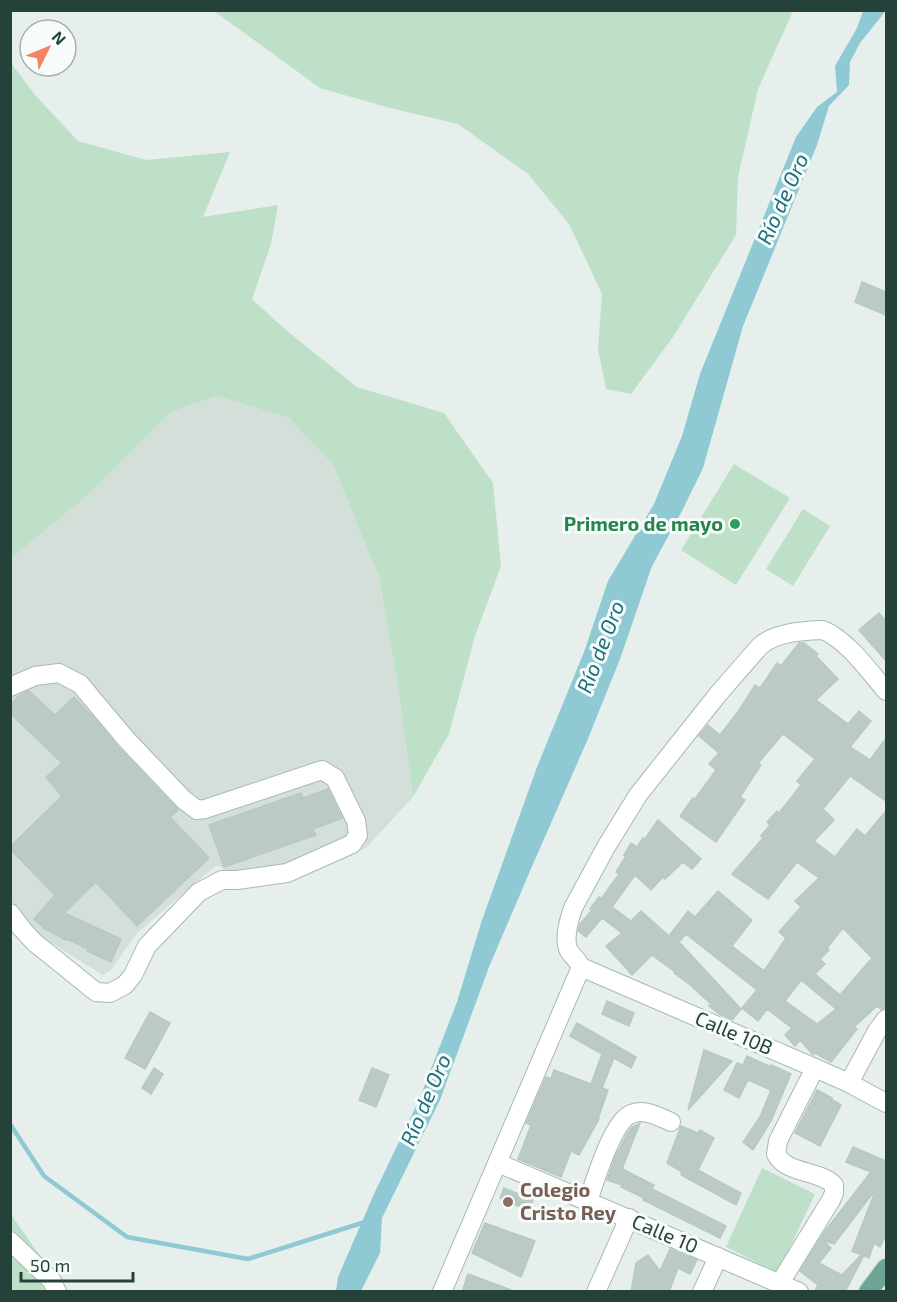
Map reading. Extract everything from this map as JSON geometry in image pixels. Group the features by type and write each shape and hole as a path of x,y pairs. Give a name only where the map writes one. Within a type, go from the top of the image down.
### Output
{"main road":[{"path":"868,1292 886,1268"}],"street":[{"path":"442,1292 581,967 569,951 567,943 573,908 606,847 638,795 718,693 767,640 782,635 824,630 858,657 886,691"},
{"path":"10,687 35,676 59,673 80,684 126,739 184,800 197,810 322,770 335,778 356,820 358,835 352,844 287,873 222,880 199,892 147,946 133,975 125,985 110,993 96,992 34,942 10,913"},
{"name":"Calle 10B","path":"581,967 849,1083 886,1103"},
{"path":"849,1083 886,1019"},
{"path":"780,1283 834,1192 834,1185 828,1179 783,1164 776,1154 778,1141 815,1068"},
{"path":"588,1201 614,1132 623,1119 632,1113 648,1113 671,1122"},
{"name":"Calle 10","path":"498,1163 799,1292"},
{"path":"596,1292 629,1218"},
{"path":"10,1241 52,1281 57,1292"},
{"path":"702,1292 718,1257"}],"shaded area":[{"path":"217,396 289,418 333,465 379,577 397,680 413,797 366,848 294,879 232,883 222,868 214,867 136,934 112,969 103,975 29,928 11,905 11,557 87,496 171,412"}],"green space":[{"path":"793,10 758,89 738,177 736,235 673,337 631,394 606,389 598,349 602,294 569,224 528,174 458,124 320,88 214,11"},
{"path":"11,63 18,72 18,78 22,78 78,141 146,160 230,152 203,217 278,205 271,244 252,299 287,331 357,387 444,413 493,483 501,566 475,636 449,734 413,797 397,680 379,577 333,465 289,418 217,396 171,412 87,496 11,557"},
{"name":"Primero de mayo","path":"734,464 790,498 736,585 681,550"},
{"path":"803,509 830,526 793,586 766,569"},
{"path":"762,1168 815,1194 778,1273 726,1247"},
{"path":"10,1213 63,1289 80,1291 11,1291"}],"water":[{"name":"Río de Oro","path":"863,11 883,11 884,13 860,43 850,62 849,85 829,106 817,145 743,326 703,468 652,566 620,659 489,967 440,1100 382,1218 380,1253 361,1291 336,1291 338,1277 374,1194 419,1100 457,1002 481,923 537,767 584,652 608,581 654,504 682,436 700,374 796,137 817,107 837,92 835,66 857,28"}],"building":[{"path":"862,282 886,292 886,315 855,302"},
{"path":"879,613 886,621 886,661 859,630"},
{"path":"799,643 804,643 818,654 816,656 838,679 816,700 848,724 859,711 871,721 850,747 870,760 886,738 886,801 850,776 823,809 834,820 814,841 835,857 857,829 865,836 886,811 886,1008 881,1009 877,1006 854,1027 857,1029 831,1062 815,1053 813,1055 800,1040 795,1046 785,1035 792,1028 767,1009 758,1021 742,1008 757,990 686,934 679,942 741,1009 732,1020 709,1006 711,1004 689,984 652,955 632,975 606,946 622,933 602,918 586,937 578,931 580,924 592,910 590,909 599,897 601,899 619,874 616,872 631,843 637,847 658,820 701,859 692,869 683,862 665,879 663,877 651,890 635,875 612,907 631,921 641,911 669,936 688,911 695,917 718,891 752,920 732,946 764,971 786,938 779,932 801,907 795,901 819,878 797,862 768,899 732,874 763,838 761,836 770,825 767,822 777,811 779,813 801,785 797,781 815,759 783,734 758,763 761,765 740,797 745,800 716,842 680,816 716,770 709,764 719,753 699,736 708,725 720,735 755,685 760,688 777,663 781,666","holes":["843,928 872,958 840,995 815,974 825,964 820,959 829,950 827,948","801,980 836,1009 817,1024 785,1001"]},
{"path":"29,691 55,715 74,697 178,810 170,817 209,858 137,926 96,882 64,913 121,939 111,962 45,929 34,919 55,895 10,849 62,796 46,777 62,763 10,713 10,705 20,695"},
{"path":"328,789 342,818 313,829 316,835 224,867 209,825 301,793 303,798"},
{"path":"607,1001 634,1013 629,1026 602,1014"},
{"path":"150,1012 170,1023 145,1069 125,1058"},
{"path":"577,1023 636,1057 631,1068 614,1058 602,1088 608,1090 599,1119 579,1155 571,1151 561,1177 518,1159 531,1125 526,1123 546,1077 551,1079 554,1070 591,1084 602,1054 570,1036"},
{"path":"704,1050 732,1061 688,1110"},
{"path":"747,1056 791,1074 771,1121 753,1150 743,1142 760,1117 771,1090 748,1080 739,1098 724,1090 737,1063 743,1065"},
{"path":"154,1068 163,1074 151,1094 142,1088"},
{"path":"372,1068 389,1075 376,1107 359,1100"},
{"path":"817,1090 841,1105 820,1146 795,1133"},
{"path":"640,1123 622,1169 654,1185 652,1189 726,1226 720,1238 643,1200 644,1198 621,1187 622,1185 607,1180 615,1157 627,1134 632,1127"},
{"path":"681,1126 698,1133 700,1130 714,1138 698,1170 741,1193 736,1205 681,1175 682,1172 667,1163"},
{"path":"853,1147 886,1161 886,1234 880,1247 874,1243 869,1258 852,1251 876,1189 834,1244 823,1240 831,1248 819,1263 842,1275 861,1255 863,1257 845,1292 814,1292 818,1285 800,1271 825,1231 871,1172 846,1162"},
{"path":"504,1188 533,1200 529,1211 500,1198"},
{"path":"485,1223 535,1241 521,1277 472,1253"},
{"path":"670,1249 697,1260 690,1274 678,1268 669,1292 631,1292 636,1263 648,1255 660,1271"},
{"path":"468,1274 511,1290 511,1292 462,1292"}],"waterway":[{"path":"10,1124 44,1176 127,1237 248,1259 365,1222"}],"place":[{"name":"Primero de mayo","path":"735,524"},
{"name":"Colegio Cristo Rey","path":"508,1202"}]}
